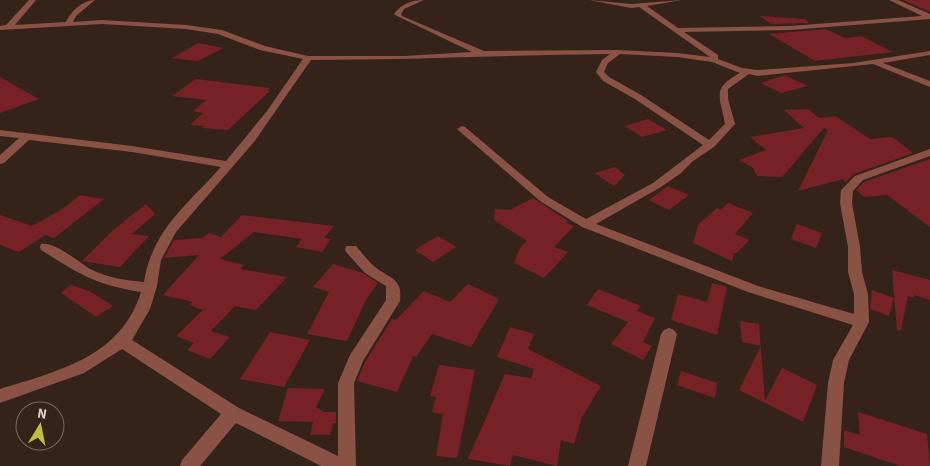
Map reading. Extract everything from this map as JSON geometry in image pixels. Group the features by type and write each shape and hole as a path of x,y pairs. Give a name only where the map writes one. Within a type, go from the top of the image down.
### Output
{"street":[{"path":"9,26 33,0"},
{"path":"68,22 73,15 92,0"},
{"path":"422,0 402,8 397,14 483,54"},
{"path":"592,0 617,5 641,6 679,0"},
{"path":"892,0 930,17"},
{"path":"641,6 725,63"},
{"path":"676,30 812,27 930,17"},
{"path":"0,28 68,22 110,22 186,27 219,32 263,48 308,58 350,56 405,58 483,54 618,52 698,57 725,63 747,72"},
{"path":"618,52 606,62 600,72 606,79 638,96 710,145"},
{"path":"586,224 657,185 710,145 730,124 722,100 723,90 729,82 747,72 874,62 930,53"},
{"path":"0,396 53,380 76,370 106,354 122,341 140,315 150,288 156,257 178,219 229,165 289,87 308,58"},
{"path":"874,62 930,84"},
{"path":"462,129 544,199 586,224 753,289 862,322"},
{"path":"0,133 132,149 229,165"},
{"path":"0,160 26,137"},
{"path":"830,466 836,383 841,360 862,322 862,294 855,272 854,247 846,203 847,190 859,178 930,152"},
{"path":"46,247 87,273 114,283 150,288"},
{"path":"347,466 346,383 356,359 393,301 394,293 392,284 370,270 351,249"},
{"path":"637,466 669,334"},
{"path":"122,341 233,412 339,466"},
{"path":"189,466 233,412"}],"building":[{"path":"903,0 930,0 930,12"},
{"path":"760,16 805,19 809,23 771,24"},
{"path":"826,29 845,38 861,36 893,52 815,61 769,34"},
{"path":"198,43 223,48 198,61 172,58"},
{"path":"785,75 808,86 781,93 761,83"},
{"path":"0,77 39,99 0,113"},
{"path":"196,79 270,88 267,91 270,91 228,130 202,128 204,126 190,125 203,113 193,111 206,100 172,96"},
{"path":"808,109 819,118 835,116 870,139 892,137 913,153 854,174 846,182 843,179 798,191 828,130 824,128 782,177 757,176 753,168 739,160 766,150 750,137 804,128 784,110"},
{"path":"648,119 667,130 642,137 625,126"},
{"path":"930,159 930,227 887,195 864,197 856,190 864,182"},
{"path":"615,167 625,175 614,186 595,173"},
{"path":"668,186 689,195 669,210 649,200"},
{"path":"80,195 104,199 54,238 45,235 19,252 0,245 0,215 32,226 61,210"},
{"path":"533,198 568,221 566,223 574,226 554,247 568,252 544,278 514,263 521,246 527,241 494,220 495,209 510,210"},
{"path":"728,203 753,213 735,234 749,240 737,253 734,253 732,261 693,243 698,225 717,208 721,210"},
{"path":"146,204 155,214 132,234 149,236 120,267 82,261 112,231"},
{"path":"242,215 334,226 324,238 331,239 322,252 296,247 302,239 254,232 220,259 244,265 240,269 287,277 256,310 235,306 211,331 230,337 210,359 187,350 194,343 176,336 203,310 189,305 193,302 163,295 199,255 164,258 174,240 202,238 209,233 221,237"},
{"path":"797,224 822,233 816,248 791,239"},
{"path":"438,236 456,247 433,262 415,250"},
{"path":"333,264 363,273 378,283 366,300 347,341 307,334 329,292 313,287"},
{"path":"892,270 930,280 930,300 914,295 914,298 908,296 901,330 897,330"},
{"path":"712,283 727,287 717,335 671,320 678,294 707,302"},
{"path":"468,284 499,299 471,347 432,334 416,357 413,356 397,392 357,381 365,362 392,319 396,320 424,291 450,302"},
{"path":"71,285 89,291 113,306 96,317 61,293"},
{"path":"598,289 641,306 637,311 655,318 643,342 652,346 643,360 611,344 628,322 587,305"},
{"path":"872,290 894,298 889,316 870,309"},
{"path":"740,321 759,324 761,346 742,342"},
{"path":"510,327 534,334 528,349 601,386 582,417 574,444 561,440 557,466 513,455 510,466 468,459 505,374 531,378 534,369 497,357"},
{"path":"270,332 310,340 284,387 240,379"},
{"path":"761,346 765,401 782,368 817,385 803,422 739,390"},
{"path":"439,365 475,370 457,458 436,456 443,414 432,412 436,397 430,396"},
{"path":"681,371 717,383 715,398 677,385"},
{"path":"288,388 325,389 316,407 324,412 336,412 336,423 333,423 330,435 310,435 313,422 278,421"},
{"path":"858,412 927,434 930,466 900,466 844,447 844,430 860,435"}]}
